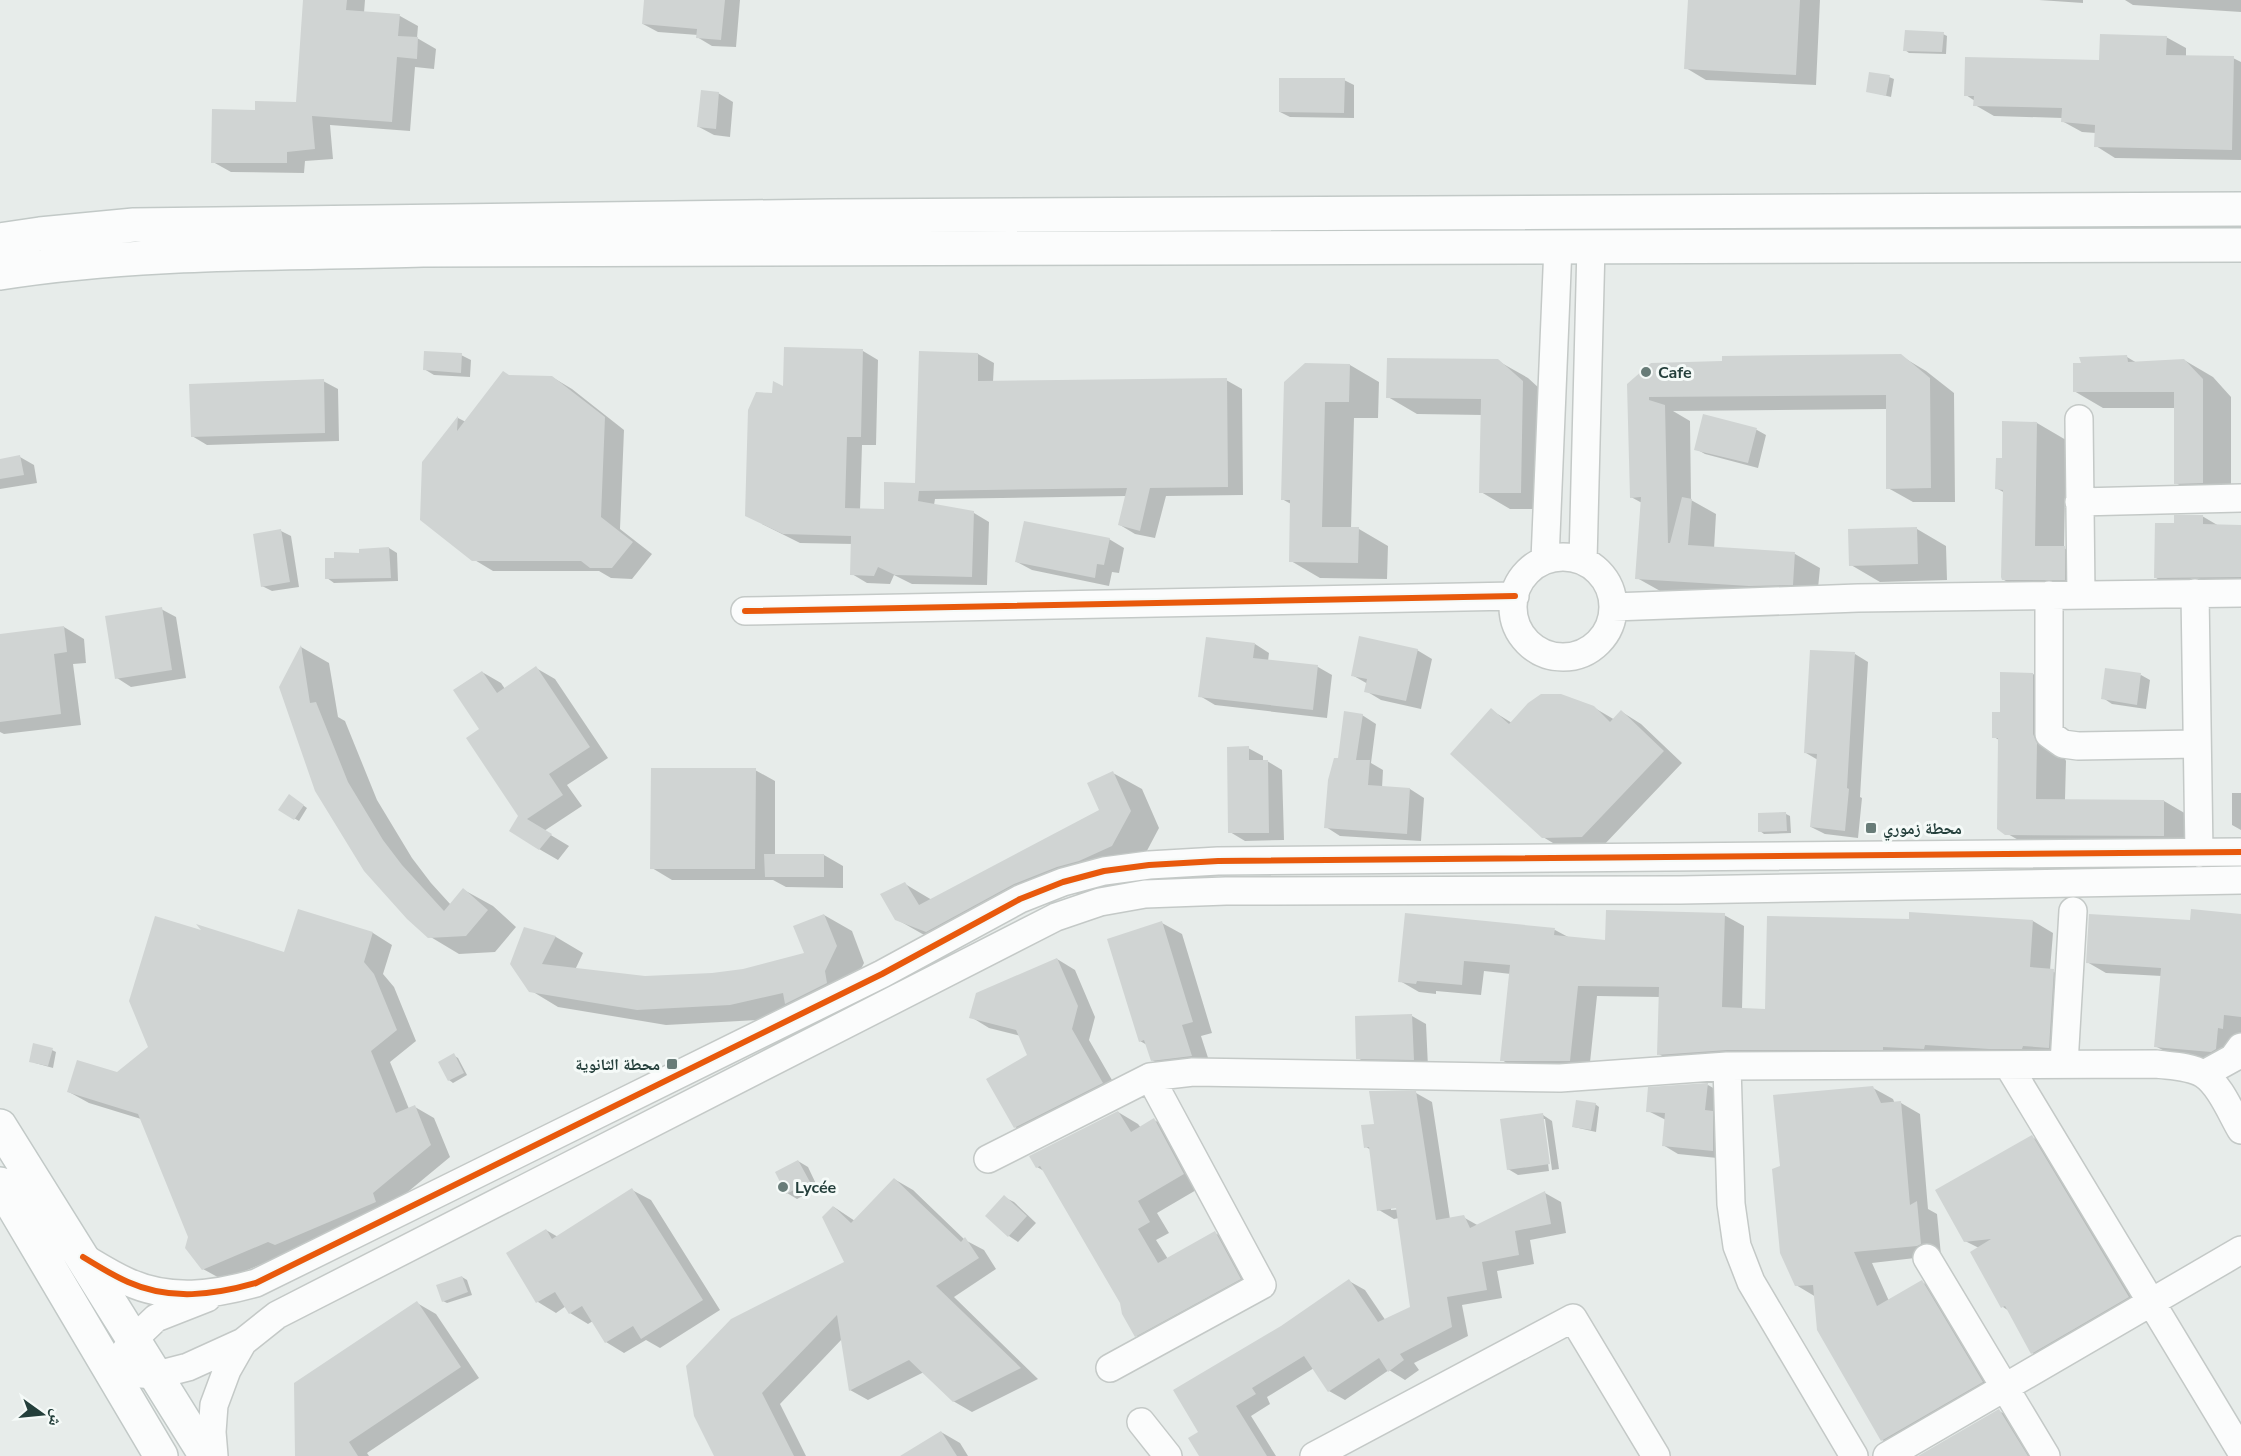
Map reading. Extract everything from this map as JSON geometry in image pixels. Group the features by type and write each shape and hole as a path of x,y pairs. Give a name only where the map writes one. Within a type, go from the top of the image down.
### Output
{"main road":[{"path":"0,240 134,225 204,224 831,216 2241,209"},
{"path":"0,273 57,264 137,259 423,250 2241,245"},
{"path":"0,1126 157,1374 206,1456"},
{"path":"0,1184 161,1456"}],"street":[{"path":"1545,560 1558,246"},
{"path":"1583,561 1591,246"},
{"path":"2079,419 2080,595"},
{"path":"2079,502 2241,498"},
{"path":"1571,557 1583,561 1596,568 1611,593 1613,607 1610,624 1602,638 1589,649 1574,656 1558,657 1542,652 1528,642 1519,629 1514,613 1515,596 1520,581 1531,569 1545,560 1571,557"},
{"path":"2195,593 2199,852"},
{"path":"1613,607 1858,598 2241,593"},
{"path":"2049,595 2049,734 2063,744 2078,746 2197,744"},
{"path":"745,611 1515,596"},
{"path":"110,1372 134,1339 156,1318 222,1292 256,1283 882,974 1020,899 1063,882 1104,872 1149,865 1218,861 2241,852"},
{"path":"110,1372 157,1374 188,1367 243,1342 278,1315 476,1213 1056,917 1100,902 1145,894 1226,891 1680,890 2241,880"},
{"path":"2064,1064 2073,911"},
{"path":"2204,1074 2233,1058 2241,1047"},
{"path":"988,1159 1150,1077 1193,1072 1560,1078 1728,1066 2156,1064 2186,1068 2204,1074 2217,1088 2241,1130"},
{"path":"2008,1065 2241,1450"},
{"path":"1728,1066 1731,1204 1737,1246 1751,1282 1854,1456"},
{"path":"1110,1368 1262,1285 1150,1077"},
{"path":"1887,1456 2241,1250"},
{"path":"83,1257 128,1282 152,1290 189,1295 222,1292"},
{"path":"1927,1258 2046,1456"},
{"path":"1314,1456 1573,1318 1656,1456"},
{"path":"214,1456 212,1432 214,1405 227,1370 243,1342"},
{"path":"1141,1422 1168,1456"}],"building":[{"path":"303,0 347,0 346,10 400,14 398,36 418,37 417,59 397,57 392,122 312,116 315,149 287,152 287,163 211,163 212,109 255,110 255,101 296,102"},
{"path":"644,0 725,0 721,40 696,38 697,29 642,24"},
{"path":"1688,0 1800,0 1796,75 1684,69"},
{"path":"1905,30 1944,32 1942,52 1903,51"},
{"path":"2100,34 2167,36 2166,55 2234,56 2232,150 2094,147 2095,125 2061,122 2062,108 1973,106 1974,96 1964,96 1965,57 2099,60"},
{"path":"1869,72 1890,75 1886,96 1866,92"},
{"path":"1279,78 1345,78 1344,113 1279,112"},
{"path":"701,90 719,92 716,129 697,127"},
{"path":"784,347 863,349 861,437 847,437 845,508 884,509 884,482 915,483 919,351 978,353 978,381 1227,378 1228,487 1150,488 1140,531 1118,525 1127,488 919,491 918,501 974,511 972,577 895,575 878,567 874,576 850,575 851,536 783,534 745,516 748,410 756,392 772,393 773,381 783,386"},
{"path":"424,351 462,353 461,373 423,370"},
{"path":"1901,354 1930,378 1931,488 1886,489 1886,395 1649,397 1649,400 1665,405 1668,543 1670,543 1682,497 1692,499 1688,545 1795,552 1793,585 1749,586 1635,579 1641,497 1630,498 1627,384 1651,363 1722,361 1722,356"},
{"path":"2127,355 2128,362 2184,359 2203,379 2203,483 2174,484 2174,392 2073,392 2073,363 2081,363 2079,357"},
{"path":"1387,358 1498,359 1523,381 1521,493 1479,493 1481,399 1386,398"},
{"path":"1305,363 1350,364 1349,402 1325,402 1322,527 1359,527 1358,563 1289,562 1290,500 1281,500 1284,382"},
{"path":"503,371 509,375 552,376 605,417 601,517 633,542 612,568 590,568 581,561 472,561 420,520 422,462 458,416 457,431"},
{"path":"324,379 325,433 191,437 189,384"},
{"path":"1703,414 1757,428 1748,463 1694,450"},
{"path":"2002,421 2037,422 2035,546 2065,546 2065,580 2002,580 2003,490 1995,489 1996,458 2002,458"},
{"path":"20,455 24,475 0,479 0,459"},
{"path":"2174,515 2203,515 2203,524 2241,525 2241,577 2154,578 2155,523 2174,523"},
{"path":"1024,521 1110,538 1104,565 1097,564 1095,578 1015,562"},
{"path":"1917,527 1918,564 1849,566 1848,529"},
{"path":"281,529 290,582 261,587 253,534"},
{"path":"389,547 391,578 325,579 325,558 334,558 334,552 359,553 359,549"},
{"path":"162,607 172,670 115,679 105,616"},
{"path":"64,626 67,652 54,654 61,714 0,722 0,634"},
{"path":"1359,636 1418,649 1406,701 1364,692 1367,679 1351,676"},
{"path":"1206,637 1255,643 1253,658 1318,665 1313,710 1198,697"},
{"path":"301,645 310,703 316,702 348,782 383,840 402,865 444,911 463,888 488,910 466,936 428,938 407,919 364,871 315,791 279,687"},
{"path":"1810,650 1855,652 1845,831 1810,827 1817,754 1804,753"},
{"path":"536,666 590,747 549,774 563,795 527,819 552,834 539,850 509,831 518,816 466,738 479,729 453,690 482,671 497,693"},
{"path":"2105,668 2141,673 2137,705 2101,699"},
{"path":"2000,672 2033,673 2033,734 2037,743 2036,799 2164,800 2164,836 2005,835 1997,829 1998,738 1992,738 1992,712 2000,712"},
{"path":"1541,694 1561,694 1594,706 1610,722 1621,710 1664,751 1582,837 1542,838 1450,754 1491,708 1509,724 1528,703"},
{"path":"1344,711 1363,714 1356,760 1370,760 1368,785 1410,788 1407,834 1324,828 1328,780 1334,758 1338,758"},
{"path":"1249,746 1249,760 1268,760 1269,833 1228,833 1227,747"},
{"path":"651,768 756,768 755,869 650,869"},
{"path":"1113,771 1131,811 1112,846 1079,861 1014,884 926,932 895,920 880,894 905,882 919,905 1099,810 1087,783"},
{"path":"289,794 304,805 294,820 278,810"},
{"path":"1786,812 1787,831 1758,832 1758,813"},
{"path":"764,854 824,854 824,877 765,877"},
{"path":"298,909 373,932 364,962 374,974 397,1030 371,1051 396,1113 415,1105 431,1145 373,1193 376,1202 275,1245 268,1242 202,1270 185,1248 188,1237 138,1114 67,1092 77,1060 117,1072 148,1047 129,1001 155,916 201,930 196,924 284,952"},
{"path":"2191,909 2241,914 2241,1017 2224,1015 2223,1029 2218,1028 2216,1049 2211,1052 2154,1047 2161,968 2086,963 2089,914 2190,920"},
{"path":"1606,910 1725,913 1722,1007 1765,1009 1767,916 1909,919 1909,912 2033,920 2030,967 2054,969 2049,1048 2023,1046 2022,1049 1989,1049 1925,1045 1924,1049 1883,1047 1883,1050 1727,1050 1657,1055 1659,987 1578,986 1570,1061 1500,1061 1510,965 1464,961 1462,985 1417,981 1416,984 1398,982 1405,913 1555,928 1554,935 1605,940"},
{"path":"824,914 837,946 825,971 827,983 785,1004 783,993 730,1005 637,1010 529,992 510,964 524,927 556,936 542,964 645,976 743,969 804,953 793,926"},
{"path":"1162,921 1193,1022 1182,1025 1192,1056 1151,1061 1144,1040 1139,1042 1107,939"},
{"path":"1057,958 1078,1006 1072,1029 1103,1083 1014,1128 986,1079 1027,1055 1016,1030 969,1018 976,993"},
{"path":"1412,1014 1414,1060 1356,1059 1355,1016"},
{"path":"33,1043 53,1048 48,1066 29,1062"},
{"path":"454,1053 464,1073 448,1081 438,1062"},
{"path":"1708,1083 1705,1110 1713,1111 1713,1151 1662,1146 1665,1113 1646,1112 1648,1087"},
{"path":"1873,1086 1881,1103 1901,1101 1910,1205 1917,1201 1921,1244 1854,1252 1877,1306 1922,1280 1983,1382 1881,1441 1817,1330 1813,1285 1795,1286 1780,1253 1772,1169 1780,1166 1773,1095"},
{"path":"1369,1091 1416,1091 1436,1220 1464,1215 1470,1228 1545,1191 1551,1224 1515,1231 1519,1255 1482,1262 1487,1290 1447,1297 1452,1327 1400,1354 1404,1360 1388,1372 1379,1358 1328,1392 1304,1356 1252,1388 1256,1394 1236,1406 1267,1456 1199,1456 1188,1438 1198,1432 1173,1390 1281,1326 1349,1279 1378,1322 1410,1307 1396,1208 1377,1211 1369,1147 1364,1148 1361,1125 1374,1124"},
{"path":"1576,1100 1596,1103 1591,1130 1572,1127"},
{"path":"1118,1111 1131,1132 1154,1118 1184,1174 1138,1201 1150,1222 1138,1229 1158,1263 1215,1231 1241,1279 1135,1337 1122,1314 1120,1303 1040,1166 1036,1168 1029,1156"},
{"path":"1543,1113 1550,1164 1507,1170 1500,1119"},
{"path":"2032,1135 2129,1297 2031,1354 2005,1306 2001,1308 1970,1252 1991,1239 1964,1242 1935,1190"},
{"path":"798,1160 810,1182 786,1194 775,1172"},
{"path":"894,1178 961,1242 965,1237 979,1258 936,1286 1021,1368 953,1402 909,1360 849,1391 837,1315 762,1393 794,1456 714,1456 694,1416 686,1366 731,1319 844,1262 822,1217 833,1206 851,1223"},
{"path":"632,1188 703,1300 641,1339 633,1326 605,1343 582,1306 569,1314 555,1292 536,1303 506,1253 546,1229 552,1239"},
{"path":"1004,1195 1027,1216 1008,1237 985,1216"},
{"path":"462,1276 468,1292 442,1302 436,1285"},
{"path":"417,1301 461,1367 349,1442 358,1456 295,1456 294,1383"},
{"path":"1999,1409 2028,1456 1918,1456"},
{"path":"941,1431 957,1456 900,1456"}],"cycle path":[{"path":"745,611 1515,596"},
{"path":"83,1257 128,1282 160,1292 208,1293 256,1283 882,974 1020,899 1063,882 1104,871 1149,865 1218,861 2241,852"}],"place":[{"name":"Cafe","path":"1646,372"},
{"name":"محطة زموري","path":"1871,828"},
{"name":"محطة الثانوية","path":"672,1064"},
{"name":"Lycée","path":"783,1187"}]}
